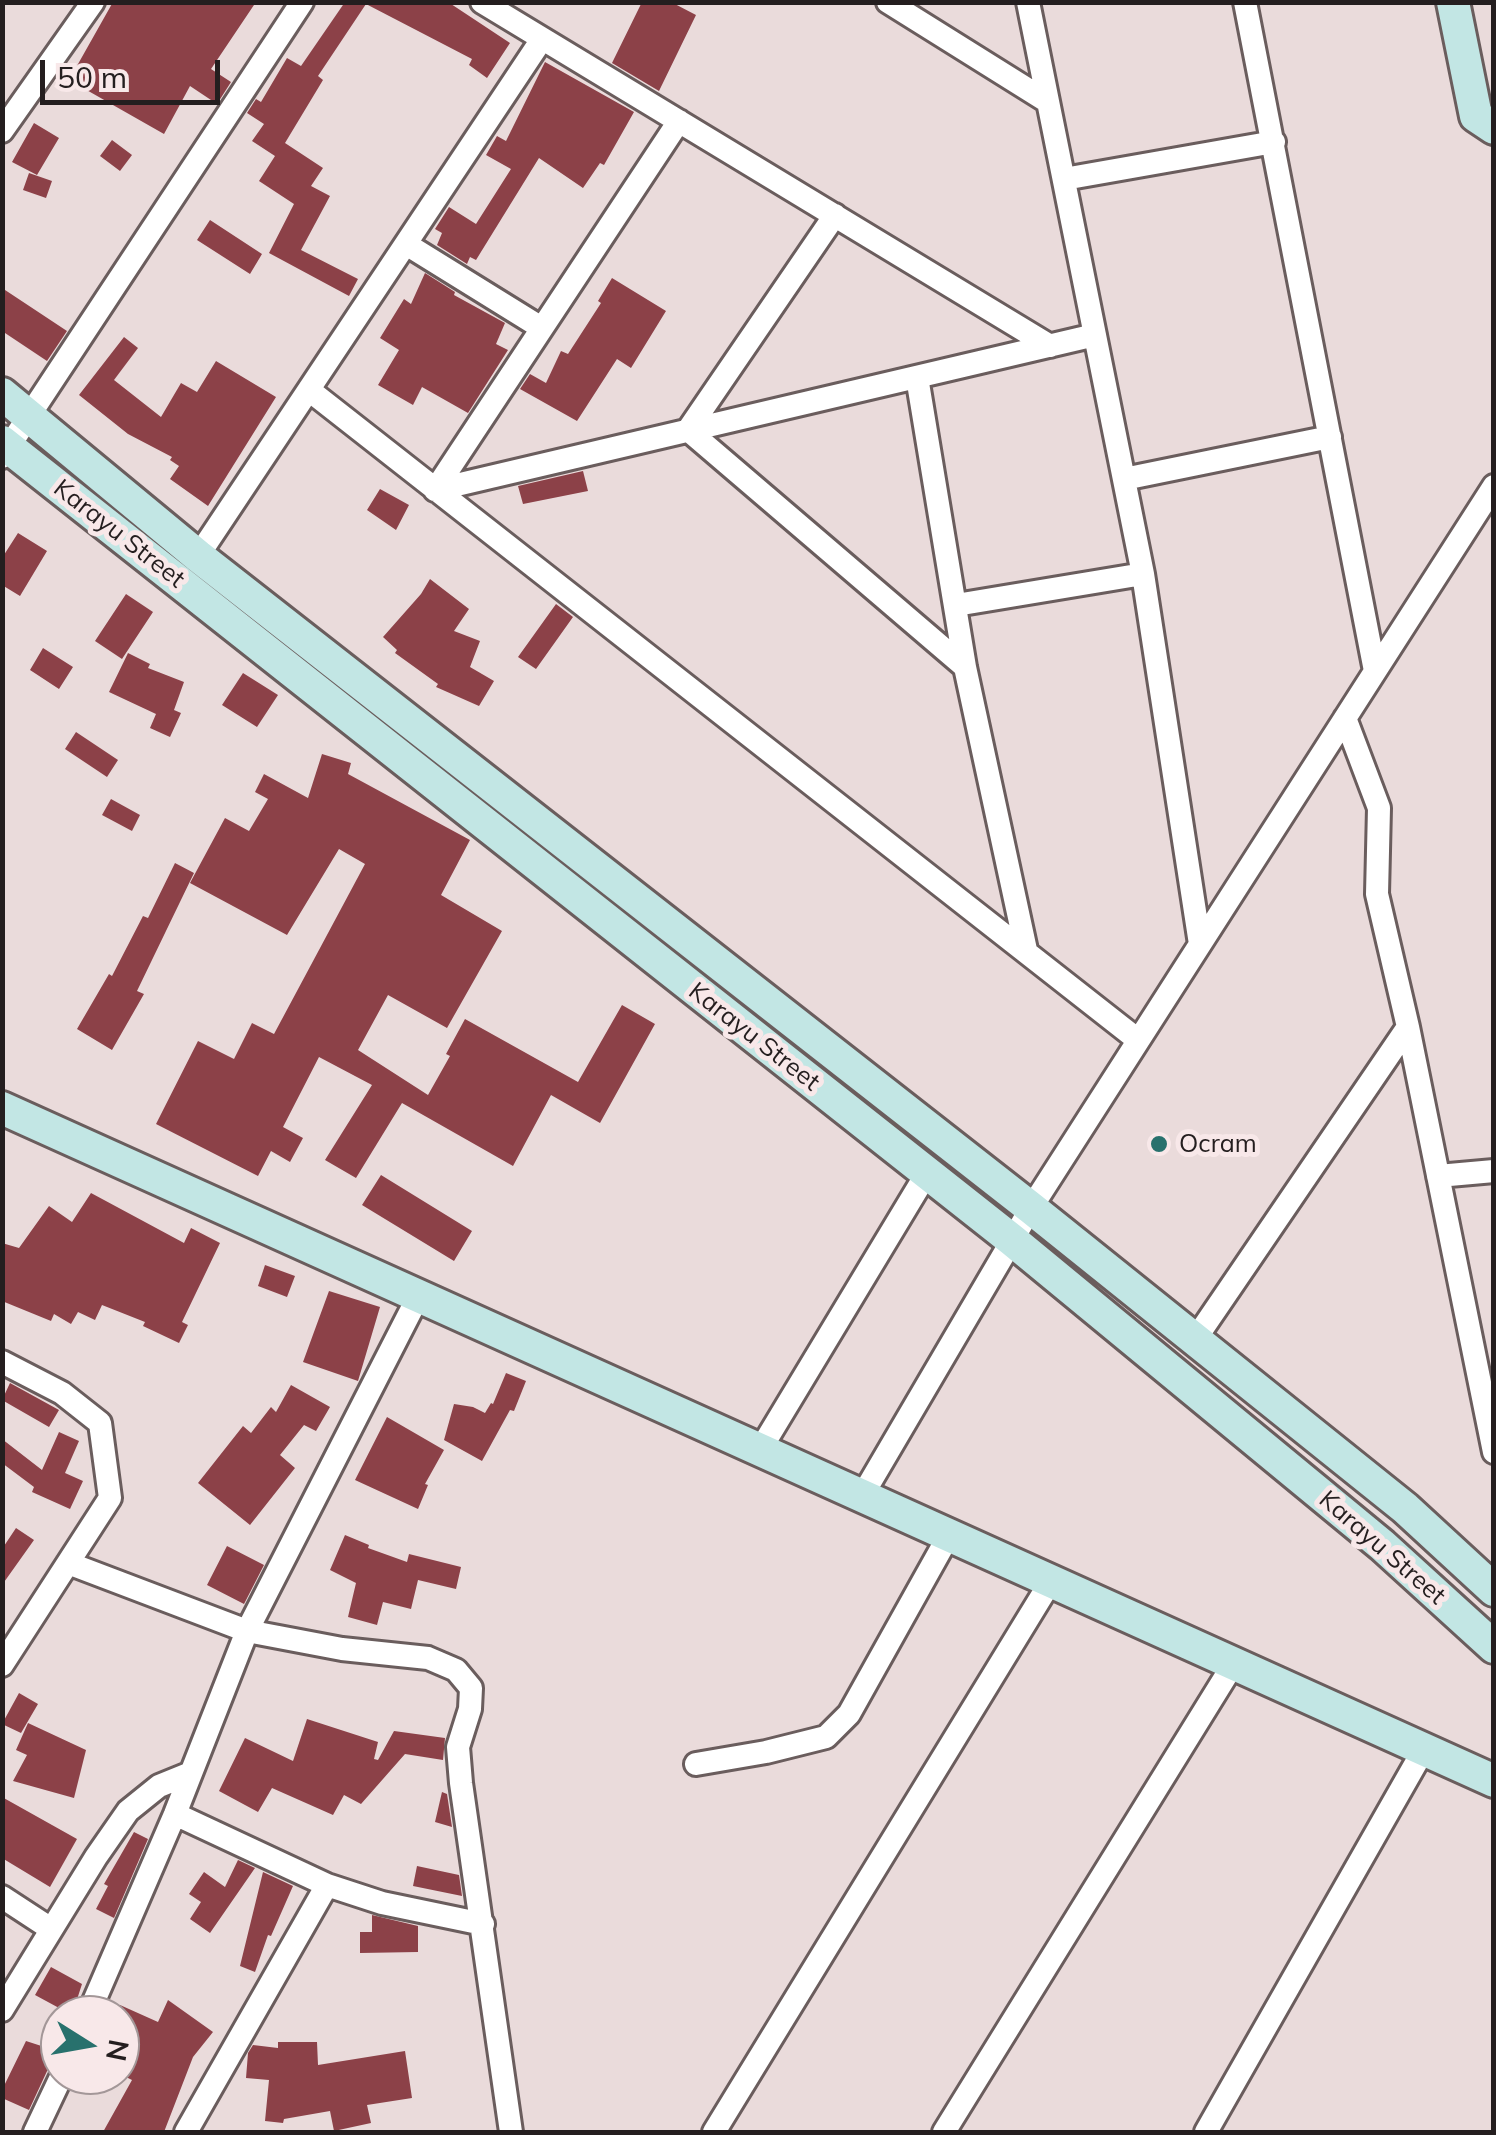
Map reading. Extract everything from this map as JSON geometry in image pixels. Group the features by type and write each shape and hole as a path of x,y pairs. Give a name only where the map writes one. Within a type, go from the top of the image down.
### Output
{"main road":[{"path":"1453,2 1488,110"},
{"name":"Karayu Street","path":"2,394 198,556 1031,1208 1405,1508 1494,1590"},
{"name":"Karayu Street","path":"5,449 1012,1240 1382,1545 1494,1647"},
{"path":"2,1108 1494,1780"}],"street":[{"path":"2,131 93,2"},
{"path":"5,449 32,416 302,2"},
{"path":"482,2 1050,346"},
{"path":"888,2 1048,102"},
{"path":"1028,2 1143,574 1200,944"},
{"path":"1245,2 1375,671"},
{"path":"198,556 542,39"},
{"path":"435,490 679,121"},
{"path":"1064,180 1274,142"},
{"path":"688,430 835,215"},
{"path":"406,244 540,327"},
{"path":"435,490 1095,335"},
{"path":"917,377 965,667 1026,950"},
{"path":"309,390 1138,1040"},
{"path":"688,430 965,667"},
{"path":"1124,479 1330,437"},
{"path":"862,1496 1031,1208 1494,486"},
{"path":"956,604 1143,574"},
{"path":"1345,718 1378,808 1377,894 1408,1027 1494,1452"},
{"path":"1194,1341 1408,1027"},
{"path":"1438,1176 1494,1171"},
{"path":"760,1450 927,1174"},
{"path":"97,1995 192,1773 247,1632 419,1296"},
{"path":"1470,1344 1494,1350"},
{"path":"2,1362 62,1393 100,1423 110,1498 2,1665"},
{"path":"696,1764 826,1737 850,1714 949,1535"},
{"path":"68,1562 247,1632 428,1658 456,1670 471,1688 470,1709 458,1747 510,2132"},
{"path":"714,2132 1051,1581"},
{"path":"944,2132 1234,1664"},
{"path":"1206,2132 1424,1750"},
{"path":"2,2010 128,1811 159,1786 192,1773"},
{"path":"175,1814 327,1885 382,1903 483,1924"},
{"path":"186,2132 327,1885"},
{"path":"2,1897 52,1929"},
{"path":"35,2132 53,2095"}],"building":[{"path":"113,2 256,2 211,69 231,82 217,104 190,86 164,134 69,80"},
{"path":"345,2 448,2 510,43 487,78 469,65 472,59 366,4 318,76 323,80 285,143 323,168 311,186 330,196 301,250 358,279 349,296 269,253 294,204 259,181 275,156 252,141 264,124 247,113 256,99 261,102 287,58 301,66"},
{"path":"642,2 671,2 696,15 659,91 612,63"},
{"path":"545,62 634,112 604,165 600,163 583,188 539,158 476,260 470,257 467,264 437,245 442,233 435,229 449,207 476,224 511,169 486,155 497,136 506,141"},
{"path":"34,123 59,138 37,175 12,162"},
{"path":"112,140 132,155 120,171 100,156"},
{"path":"29,173 52,181 46,198 23,190"},
{"path":"210,220 262,254 250,274 197,240"},
{"path":"425,273 454,295 505,323 496,344 508,350 468,413 422,387 413,405 378,385 399,350 380,338 404,299 411,304"},
{"path":"612,278 666,311 631,368 617,359 577,421 520,389 530,374 546,383 561,351 568,354 601,303 598,301"},
{"path":"2,288 67,331 47,361 2,331"},
{"path":"124,337 138,348 114,380 161,417 181,383 197,392 216,361 276,397 208,506 170,479 179,466 170,460 172,457 128,434 79,395"},
{"path":"583,471 588,491 523,504 518,486"},
{"path":"380,489 409,505 396,530 367,510"},
{"path":"18,533 47,551 20,596 2,585 2,558"},
{"path":"430,579 469,609 454,631 480,641 470,667 494,681 479,706 436,687 438,684 395,653 397,650 383,637"},
{"path":"126,594 153,612 122,659 95,641"},
{"path":"556,604 573,617 536,669 518,657"},
{"path":"43,648 73,667 59,689 30,670"},
{"path":"128,653 150,664 148,668 184,682 174,710 181,713 170,737 150,728 156,714 109,692"},
{"path":"243,673 278,695 257,727 222,705"},
{"path":"76,732 118,760 107,777 65,749"},
{"path":"322,754 351,763 348,774 470,840 441,895 502,931 447,1028 388,995 358,1050 428,1095 465,1019 578,1082 622,1005 655,1024 600,1123 551,1095 513,1166 402,1103 356,1178 325,1160 372,1085 319,1057 283,1127 303,1138 290,1162 271,1151 258,1176 156,1124 198,1041 234,1059 252,1023 274,1034 365,864 339,849 287,935 190,883 225,818 249,831 268,799 255,792 264,774 308,798"},
{"path":"111,799 140,815 132,831 102,815"},
{"path":"175,863 194,873 137,991 144,994 112,1050 77,1029 109,974 112,976 143,916 148,918"},
{"path":"381,1175 472,1231 454,1261 362,1205"},
{"path":"91,1193 184,1243 191,1228 220,1243 182,1322 188,1325 179,1343 143,1326 145,1322 102,1305 95,1320 78,1312 71,1324 54,1314 51,1321 2,1301 2,1243 19,1248 49,1206 72,1222"},
{"path":"265,1265 295,1276 287,1297 258,1286"},
{"path":"329,1291 380,1307 358,1381 303,1362"},
{"path":"506,1373 526,1381 514,1411 510,1410 482,1461 444,1440 454,1404 485,1413"},
{"path":"10,1383 59,1410 49,1427 2,1400"},
{"path":"291,1385 330,1407 316,1431 304,1425 280,1455 295,1468 250,1525 198,1483 243,1426 251,1433 271,1407 276,1412"},
{"path":"387,1417 444,1450 425,1484 428,1485 418,1509 355,1480"},
{"path":"59,1432 79,1441 65,1473 83,1481 70,1509 32,1492 34,1487 2,1463 2,1439 42,1470"},
{"path":"16,1528 34,1540 2,1585 2,1549"},
{"path":"345,1535 407,1562 409,1554 461,1567 456,1589 418,1580 411,1609 383,1602 377,1625 348,1617 356,1583 330,1570"},
{"path":"227,1546 264,1565 244,1604 207,1585"},
{"path":"19,1693 38,1704 21,1733 2,1724"},
{"path":"307,1719 378,1742 374,1759 378,1760 394,1731 445,1738 443,1760 405,1754 361,1804 344,1795 333,1815 272,1788 258,1812 219,1791 245,1738 293,1761"},
{"path":"28,1723 86,1750 74,1798 13,1781 27,1755 16,1750"},
{"path":"442,1792 447,1794 452,1827 435,1822"},
{"path":"2,1797 77,1839 50,1887 2,1858"},
{"path":"134,1832 148,1839 114,1918 96,1909 108,1886 104,1884"},
{"path":"238,1860 255,1868 210,1933 190,1919 201,1902 189,1894 204,1872 225,1887"},
{"path":"417,1866 459,1875 462,1896 413,1886"},
{"path":"263,1872 293,1886 271,1936 268,1935 255,1972 240,1966"},
{"path":"372,1915 418,1926 418,1952 360,1953 360,1932 372,1932"},
{"path":"51,1967 82,1984 78,1995 35,1995"},
{"path":"168,2000 213,2032 193,2057 164,2132 103,2132 124,2095 140,2095 140,2014 158,2022"},
{"path":"26,2041 40,2046 40,2086 29,2110 2,2098 2,2090"},
{"path":"278,2042 317,2042 318,2065 405,2051 412,2098 367,2105 371,2123 334,2131 330,2111 284,2119 283,2123 265,2121 269,2080 246,2078 248,2053 253,2045 278,2048"}],"place":[{"name":"Ocram","path":"1159,1144"}]}
